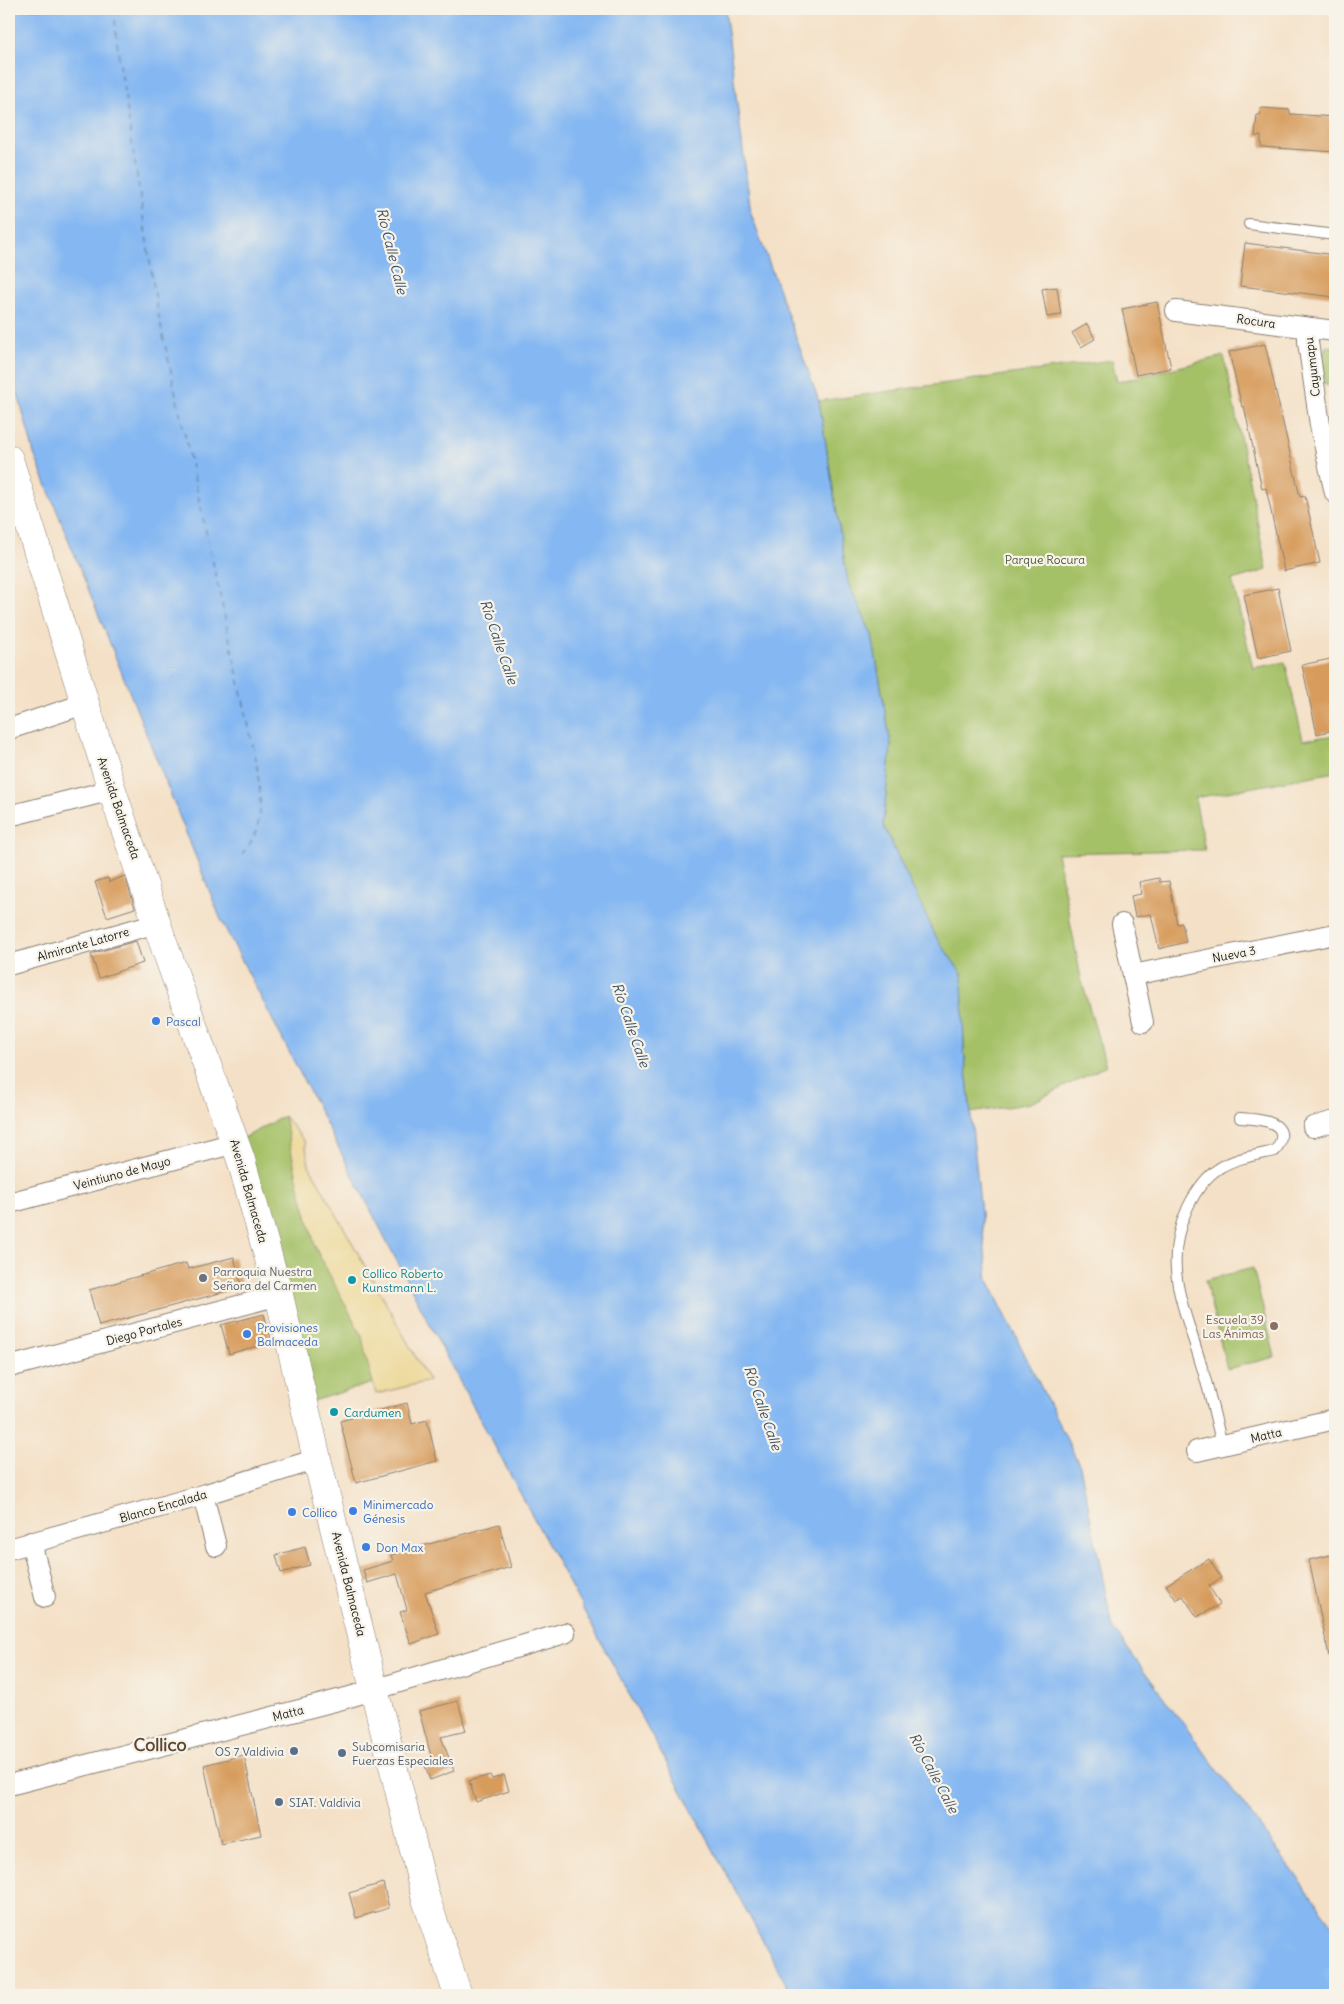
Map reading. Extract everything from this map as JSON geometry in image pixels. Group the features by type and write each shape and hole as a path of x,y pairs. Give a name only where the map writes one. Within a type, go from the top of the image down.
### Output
{"main road":[{"name":"Avenida Balmaceda","path":"9,459 112,790 235,1143 279,1295 317,1459 426,1899 458,1995"}],"street":[{"name":"Rocura","path":"1176,311 1335,331"},
{"name":"Cayumapu","path":"1308,329 1308,342 1320,425 1335,493"},
{"path":"9,729 84,704"},
{"path":"9,816 112,790"},
{"name":"Almirante Latorre","path":"9,965 157,922"},
{"path":"1122,924 1143,1022"},
{"name":"Nueva 3","path":"1134,975 1335,934"},
{"path":"1313,1127 1335,1121"},
{"name":"Veintiuno de Mayo","path":"9,1204 235,1143"},
{"name":"Diego Portales","path":"9,1367 279,1295"},
{"name":"Matta","path":"1197,1451 1335,1419"},
{"name":"Blanco Encalada","path":"9,1549 203,1495 317,1459"},
{"path":"203,1495 216,1546"},
{"path":"31,1542 45,1597"},
{"name":"Matta","path":"9,1785 375,1690 566,1632"}],"lane":[{"path":"1249,224 1335,234"},
{"path":"1222,1445 1206,1379 1178,1293 1174,1265 1184,1216 1204,1180 1230,1162 1276,1151 1279,1146 1281,1135 1276,1125 1271,1122 1240,1118"}],"green space":[{"path":"1327,346 1335,347 1335,383 1325,385 1322,356"},
{"name":"Parque Rocura","path":"1224,356 1267,570 1232,580 1253,668 1285,662 1303,740 1335,735 1335,772 1195,798 1205,850 1057,853 1081,978 1106,1066 1031,1103 971,1113 964,1049 962,974 936,937 883,825 891,745 872,635 848,583 819,401 1112,360 1117,382"},
{"path":"284,1116 298,1182 316,1249 362,1336 373,1383 309,1402 242,1139"},
{"path":"1253,1268 1275,1357 1227,1369 1205,1280"}],"sand":[{"name":"Collico Roberto Kunstmann L.","path":"284,1116 305,1142 309,1165 429,1381 376,1394 362,1336 316,1249 298,1182"}],"water":[{"name":"Río Calle Calle","path":"9,9 725,9 751,213 819,401 848,583 872,635 891,745 883,825 936,937 962,974 964,1049 988,1280 1080,1466 1113,1629 1333,1925 1335,1929 1335,1995 792,1995 447,1358 221,920 34,454 9,360"}],"building":[{"path":"1261,108 1290,110 1290,114 1335,117 1335,152 1261,147 1261,136 1255,136 1257,115 1260,115"},
{"path":"1245,243 1335,255 1335,297 1240,286"},
{"path":"1057,287 1061,315 1047,317 1042,289"},
{"path":"1157,302 1171,368 1136,375 1122,309"},
{"path":"1087,324 1095,339 1081,347 1072,333"},
{"path":"1265,344 1300,497 1305,496 1320,563 1284,571 1266,488 1262,489 1244,406 1242,407 1229,352"},
{"path":"1278,588 1291,651 1258,658 1244,595"},
{"path":"1335,658 1335,730 1317,734 1302,665"},
{"path":"125,876 135,908 107,917 95,882 108,878 109,882"},
{"path":"1159,878 1160,882 1169,881 1177,924 1182,923 1186,942 1159,949 1151,914 1135,917 1131,896 1141,894 1139,882"},
{"path":"136,941 143,963 99,978 91,954"},
{"path":"234,1257 242,1287 99,1326 89,1290 186,1263 188,1269"},
{"name":"Provisiones Balmaceda","path":"264,1314 272,1342 229,1354 221,1325"},
{"path":"407,1403 412,1424 427,1420 437,1461 356,1483 340,1421"},
{"path":"499,1524 511,1567 425,1592 439,1634 411,1644 400,1612 407,1610 397,1574 367,1583 363,1570 393,1561 391,1555"},
{"path":"305,1547 310,1565 281,1573 276,1555"},
{"path":"1335,1554 1335,1655 1329,1656 1309,1560"},
{"path":"1209,1559 1221,1578 1209,1586 1220,1604 1197,1617 1183,1596 1176,1600 1166,1585"},
{"path":"458,1701 466,1731 441,1737 454,1771 430,1780 425,1766 433,1763 419,1711"},
{"path":"244,1755 261,1835 221,1844 204,1765"},
{"path":"490,1775 492,1779 504,1775 509,1791 476,1802 469,1781"},
{"path":"383,1883 389,1908 356,1918 349,1893"}],"ferry route":[{"path":"114,9 118,51 157,308 256,759 260,789 259,819 252,841 239,858"}],"place":[{"name":"Pascal","path":"156,1021"},
{"name":"Parroquia Nuestra Señora del Carmen","path":"203,1278"},
{"name":"Collico Roberto Kunstmann L.","path":"352,1280"},
{"name":"Escuela 39 Las Ánimas","path":"1274,1326"},
{"name":"Provisiones Balmaceda","path":"247,1334"},
{"name":"Cardumen","path":"334,1412"},
{"name":"Minimercado Génesis","path":"353,1511"},
{"name":"Collico","path":"292,1512"},
{"name":"Don Max","path":"366,1547"},
{"name":"OS 7 Valdivia","path":"294,1751"},
{"name":"Subcomisaria Fuerzas Especiales","path":"342,1753"},
{"name":"SIAT. Valdivia","path":"279,1802"}],"district":[{"name":"Collico","path":"160,1744"}]}
